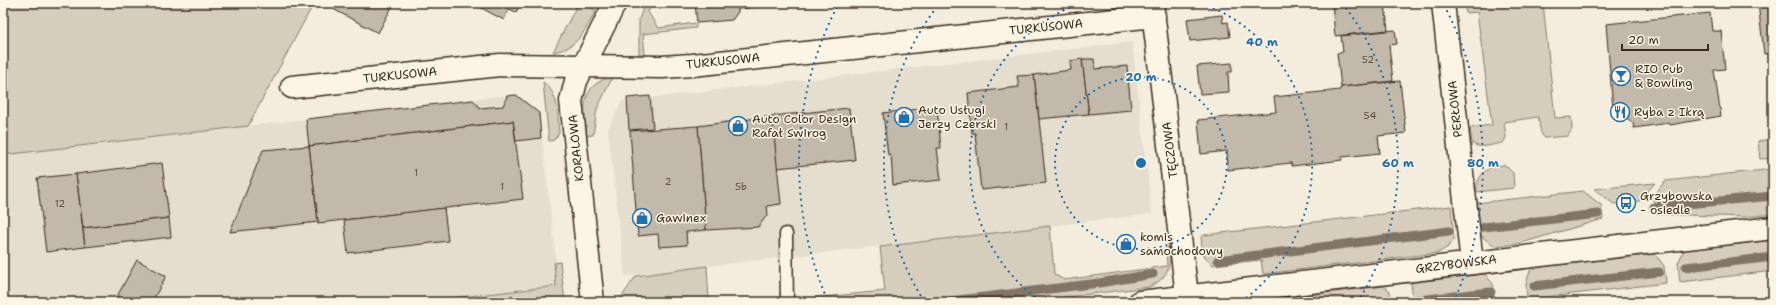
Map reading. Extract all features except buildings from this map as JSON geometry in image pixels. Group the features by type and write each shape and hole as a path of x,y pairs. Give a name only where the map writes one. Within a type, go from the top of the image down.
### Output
{"street":[{"name":"KORALOWA","path":"593,302 571,101 576,81 583,65 615,3"},
{"name":"PERŁOWA","path":"1443,3 1472,263"},
{"name":"TURKUSOWA","path":"292,87 500,65 662,67 692,65 1153,9"},
{"name":"TĘCZOWA","path":"1153,9 1187,296"},
{"name":"GRZYBOWSKA","path":"1140,302 1773,228"}],"lane":[{"path":"786,234 787,302"}],"shaded area":[{"path":"3,3 314,3 248,126 3,155"},
{"path":"578,3 596,10 588,25 575,43 553,52"},
{"path":"645,3 652,3 648,12 658,28 696,23 696,28 643,34 645,54 639,54 639,19"},
{"path":"1464,3 1543,3 1555,118 1571,117 1572,129 1568,136 1545,138 1541,131 1538,117 1504,122 1506,138 1503,143 1478,146 1472,143 1470,128 1492,125 1477,12 1466,13"},
{"path":"1132,42 1152,214 625,276 608,129 622,101"},
{"path":"607,78 612,78 597,109 593,135 587,136 585,102 592,88"},
{"path":"543,82 555,98 558,112 559,133 554,140 549,141"},
{"path":"516,94 539,112 559,285 417,302 3,302 3,155"},
{"path":"1773,139 1773,158 1760,159 1758,141"},
{"path":"1505,165 1513,173 1514,188 1476,192 1481,175 1484,172 1493,167"},
{"path":"1773,169 1773,214 1746,217 1655,214 1653,197 1665,181"},
{"path":"1655,183 1639,201 1614,204 1594,189"},
{"path":"1583,191 1601,205 1603,219 1518,244 1495,246 1481,236 1477,203"},
{"path":"1451,206 1454,240 1448,247 1438,253 1263,274 1261,260 1213,265 1209,262 1202,249 1201,237 1204,235"},
{"path":"1050,226 1054,274 1064,280 1167,266 1166,248 1169,247 1170,261 1167,272 1160,280 1149,287 1025,302 801,302 801,299 885,291 880,247"},
{"path":"1773,240 1773,271 1680,282 1678,263 1684,250"},
{"path":"1655,254 1664,266 1666,283 1530,299 1527,296 1526,284 1531,268"},
{"path":"560,262 565,302 417,302 556,286 554,263"},
{"path":"707,266 709,302 618,302 636,276"},
{"path":"1484,273 1493,284 1494,296 1489,302 1413,302 1411,282"},
{"path":"1384,286 1390,291 1391,302 1263,302 1266,300"}],"waterway":[{"path":"1654,207 1773,196"},
{"path":"1484,227 1598,214"},
{"path":"1218,260 1449,231"},
{"path":"1686,267 1773,257"},
{"path":"1534,286 1659,272"},
{"path":"942,302 1099,283 1153,274"},
{"path":"1418,300 1491,292"}],"place":[{"name":"RIO Pub & Bowling","path":"1621,76"},
{"name":"Ryba z Ikrą","path":"1620,112"},
{"name":"Auto Usługi Jerzy Czerski","path":"904,117"},
{"name":"Auto Color Design Rafał Swirog","path":"738,126"},
{"name":"Grzybowska - osiedle","path":"1626,203"},
{"name":"Gawinex","path":"642,218"},
{"name":"komis samochodowy","path":"1126,244"}]}
